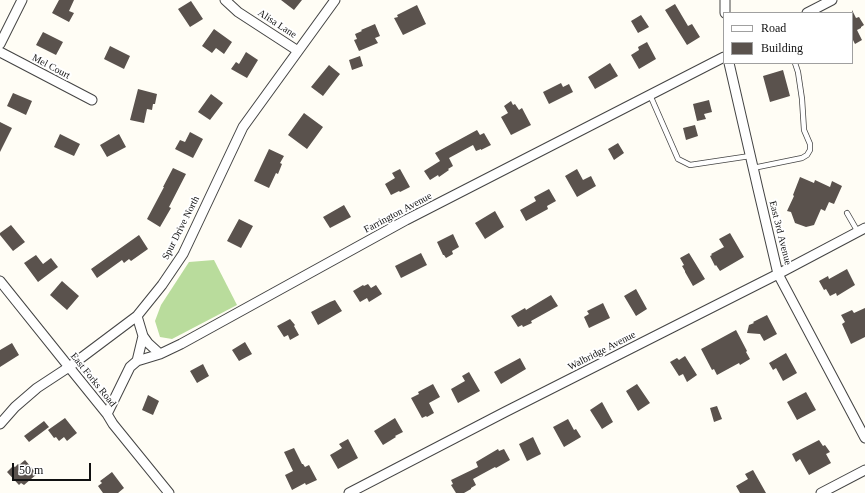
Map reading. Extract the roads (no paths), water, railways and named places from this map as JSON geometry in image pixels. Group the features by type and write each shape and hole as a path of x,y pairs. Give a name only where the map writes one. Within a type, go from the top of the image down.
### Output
{"street":[{"path":"0,44 22,0"},
{"name":"Alisa Lane","path":"225,0 238,12 298,51"},
{"path":"725,0 725,12"},
{"path":"809,12 832,0"},
{"name":"Spur Drive North","path":"0,424 15,407 37,388 69,367 137,316 162,285 183,254 243,127 336,1"},
{"name":"Mel Court","path":"0,52 92,100"},
{"name":"Farrington Avenue","path":"137,361 160,354 181,344 406,220 723,58"},
{"name":"East 3rd Avenue","path":"729,64 778,274 865,438"},
{"name":"Walbridge Avenue","path":"349,493 862,230"},
{"name":"East Forks Road","path":"0,281 169,493"},
{"path":"137,316 143,336 160,354"},
{"path":"107,414 130,367 137,361 143,336"},
{"path":"821,493 865,470"}],"lane":[{"path":"753,168 802,158 807,155 810,150 810,144 804,130 802,99 795,64"},
{"path":"650,95 678,160 690,166 750,156"},
{"path":"847,213 862,230"}]}
